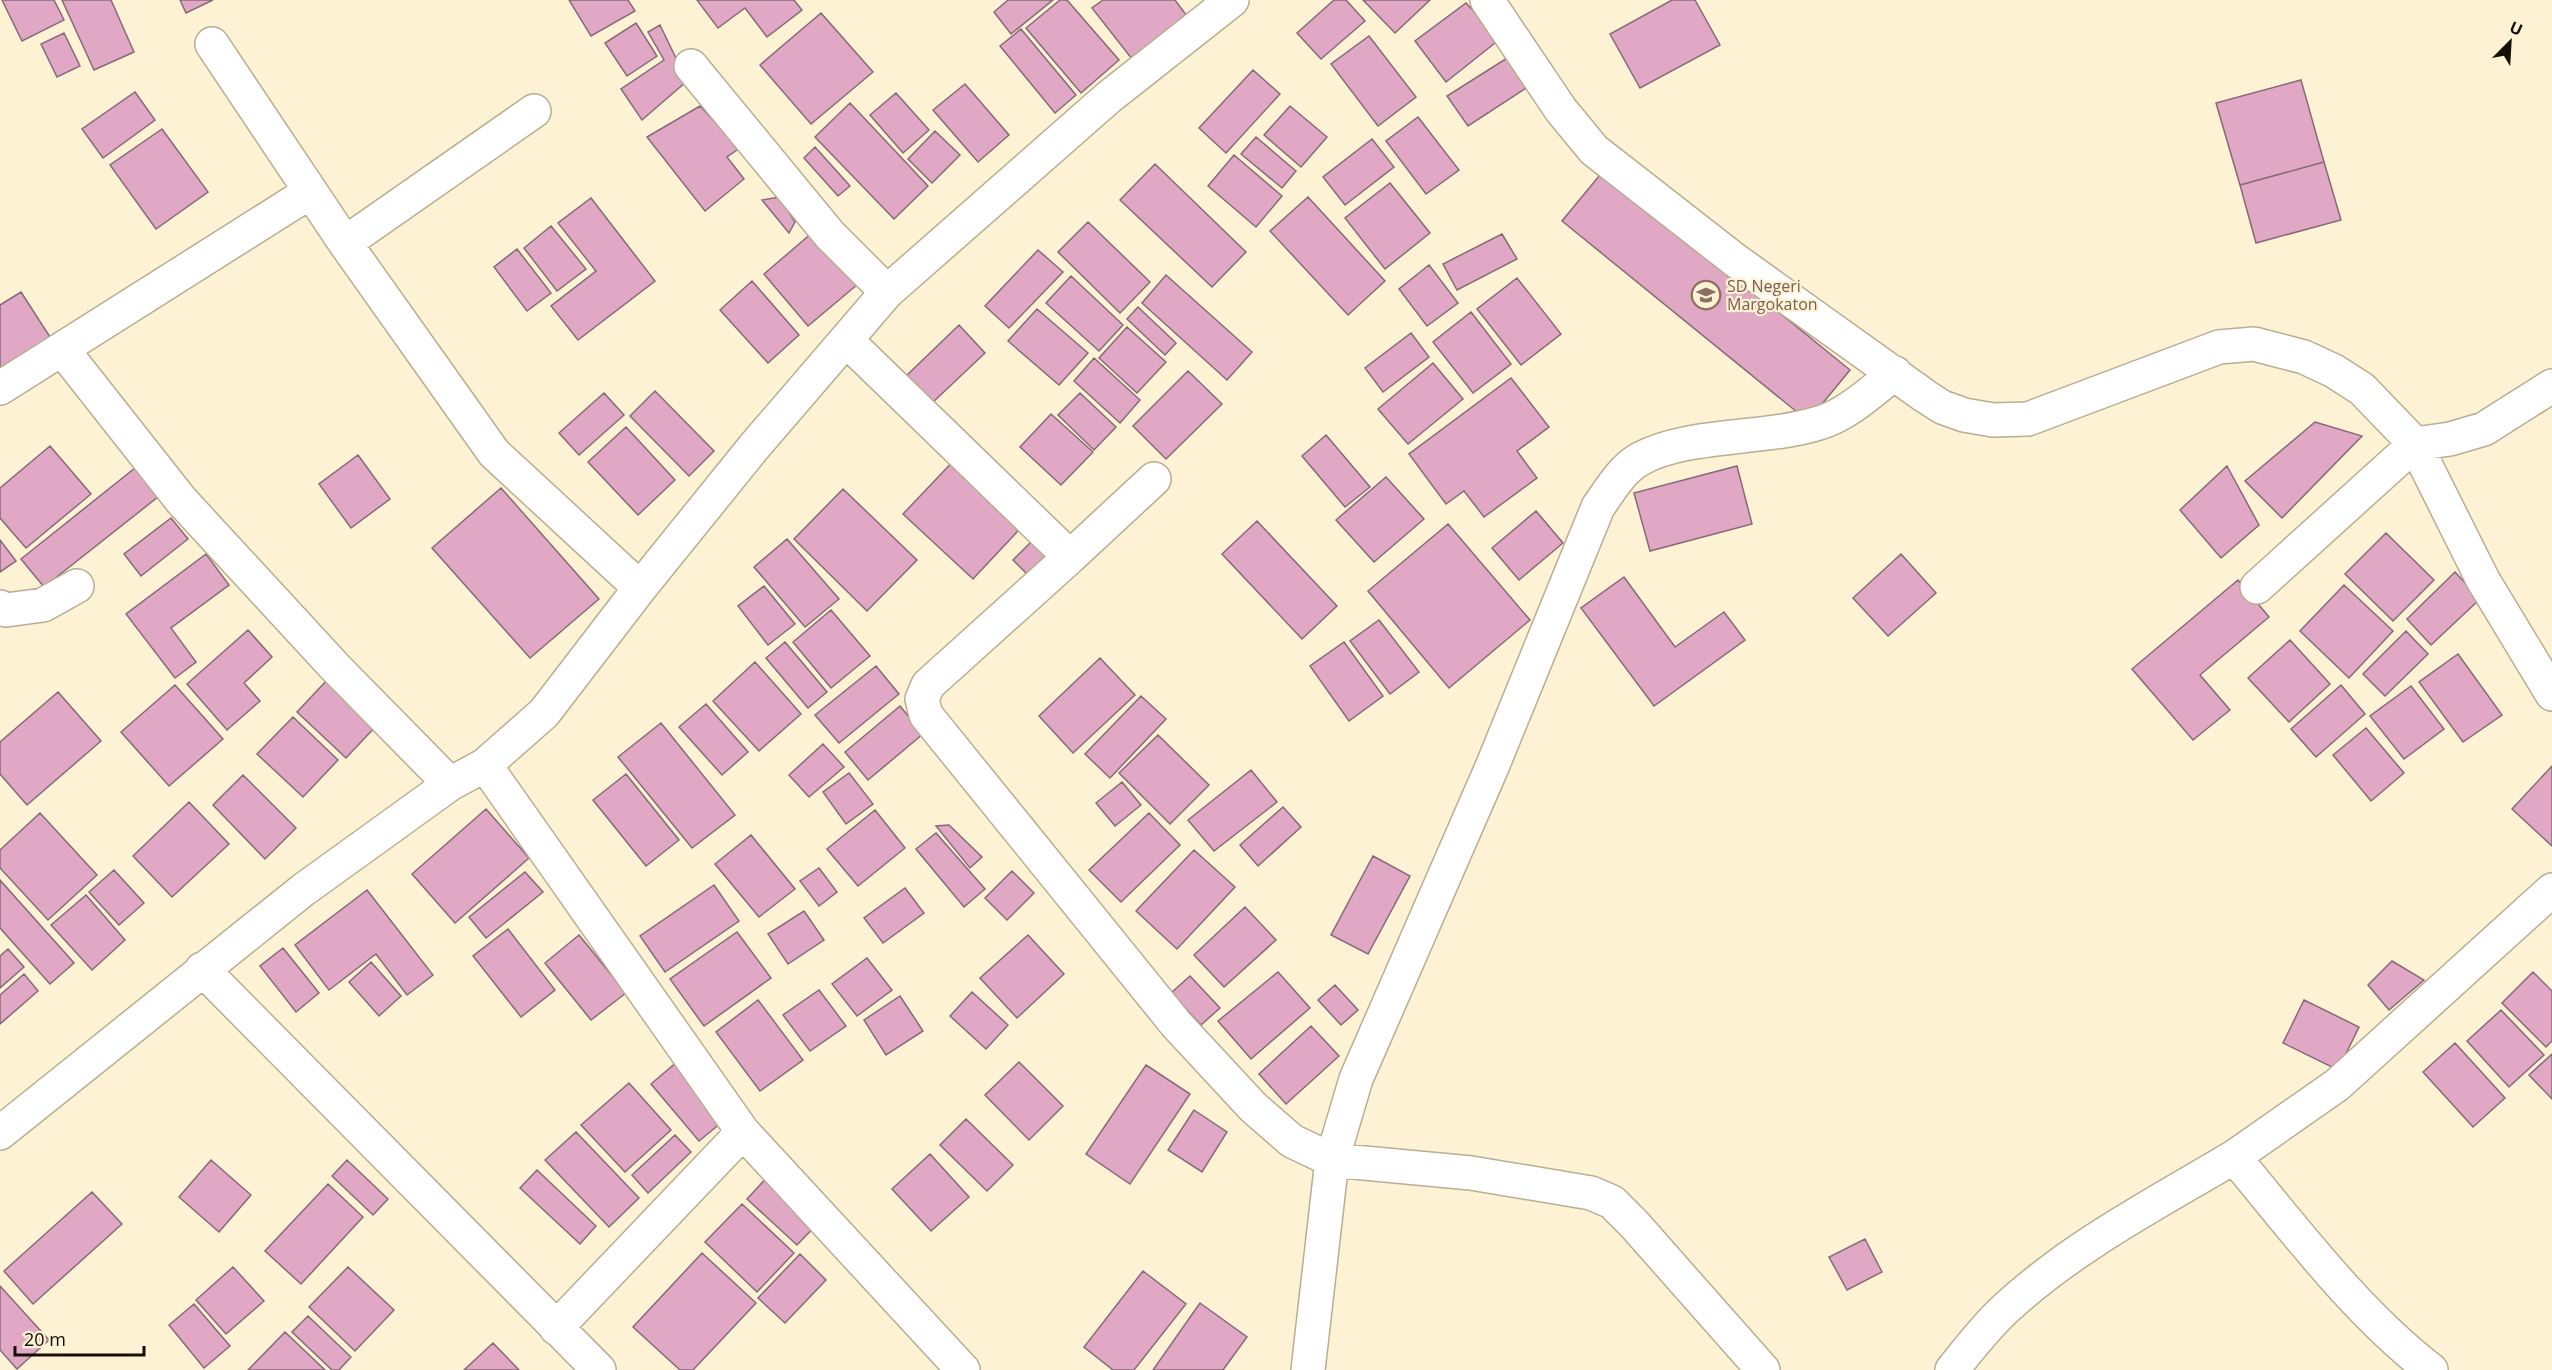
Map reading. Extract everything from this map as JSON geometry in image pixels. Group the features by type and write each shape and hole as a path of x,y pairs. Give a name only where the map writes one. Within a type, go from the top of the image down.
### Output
{"street":[{"path":"0,1133 303,890 450,784 485,765 544,713 640,588 753,448 887,292 1109,97 1232,0"},
{"path":"1487,0 1561,110 1594,150 1735,260 1942,407 1964,415 1993,420 2028,419 2219,347 2254,344 2304,357 2334,371 2362,389 2415,444 2483,580 2552,694"},
{"path":"212,44 345,243 494,453 640,588"},
{"path":"691,66 830,235 887,292"},
{"path":"345,243 534,111"},
{"path":"0,388 310,192"},
{"path":"846,340 1071,557"},
{"path":"62,349 181,500 335,667 450,784"},
{"path":"1308,1370 1332,1160 1356,1079 1492,767 1598,507 1616,481 1638,460 1666,448 1788,432 1822,423 1853,406 1895,374"},
{"path":"2256,586 2415,444 2450,439 2484,429 2552,386"},
{"path":"1154,479 928,685 922,699 926,715 1176,1024 1253,1107 1292,1141 1332,1160 1471,1173 1591,1193 1612,1202 1763,1370"},
{"path":"0,607 6,610 43,605 77,586"},
{"path":"485,765 743,1132 963,1370"},
{"path":"1952,1370 2002,1312 2050,1271 2118,1226 2234,1157 2337,1085 2552,890"},
{"path":"202,969 599,1370"},
{"path":"556,1328 743,1132"},
{"path":"2234,1157 2320,1262 2410,1354 2431,1370"}],"building":[{"path":"2,0 54,0 64,20 22,41"},
{"path":"62,0 111,0 134,52 94,70"},
{"path":"180,0 213,0 186,13"},
{"path":"569,0 628,0 635,11 591,36"},
{"path":"697,0 794,0 802,10 767,37 745,8 718,28"},
{"path":"1008,0 1053,0 1011,34 994,12"},
{"path":"1060,0 1067,0 1119,60 1081,93 1026,28"},
{"path":"1103,0 1175,0 1187,16 1132,59 1092,8"},
{"path":"1334,0 1346,0 1365,21 1321,59 1297,33"},
{"path":"1363,0 1430,0 1395,33"},
{"path":"1672,0 1695,0 1720,45 1640,88 1610,34"},
{"path":"1466,3 1500,39 1446,82 1415,41"},
{"path":"821,13 873,72 811,124 760,65"},
{"path":"636,23 657,56 627,76 605,43"},
{"path":"660,25 687,81 642,120 621,89 664,60 648,32"},
{"path":"1021,29 1076,95 1055,113 1000,46"},
{"path":"64,33 80,66 57,77 41,44"},
{"path":"1369,36 1416,97 1378,126 1331,64"},
{"path":"1515,53 1534,83 1468,126 1447,96"},
{"path":"1253,70 1280,94 1226,153 1199,128"},
{"path":"2301,80 2324,162 2240,185 2216,103"},
{"path":"965,84 1009,135 978,162 933,110"},
{"path":"135,92 155,120 103,158 82,129"},
{"path":"896,93 929,130 903,153 870,115"},
{"path":"850,103 928,186 894,219 815,137"},
{"path":"700,106 740,148 727,157 744,179 705,211 647,137"},
{"path":"1290,106 1327,137 1301,167 1264,135"},
{"path":"1418,117 1459,170 1426,194 1386,141"},
{"path":"162,129 208,192 156,229 110,165"},
{"path":"935,131 960,155 932,183 908,159"},
{"path":"1256,137 1296,171 1282,188 1241,154"},
{"path":"1372,139 1394,167 1345,205 1323,177"},
{"path":"815,147 850,186 838,196 804,158"},
{"path":"1234,155 1282,196 1256,227 1208,186"},
{"path":"2324,162 2341,220 2256,243 2240,185"},
{"path":"1155,164 1246,252 1212,287 1120,200"},
{"name":"SD Negeri Margokaton","path":"1604,170 1850,370 1808,421 1562,221"},
{"path":"1390,183 1430,233 1385,269 1345,218"},
{"path":"780,197 795,222 789,233 762,200"},
{"path":"1308,197 1385,281 1348,315 1270,231"},
{"path":"591,198 655,281 578,340 551,306 596,271 558,223"},
{"path":"1088,222 1150,282 1120,313 1058,252"},
{"path":"551,226 586,269 557,291 524,248"},
{"path":"813,232 858,284 808,326 764,274"},
{"path":"1502,234 1517,259 1457,290 1443,264"},
{"path":"517,249 551,293 527,311 494,267"},
{"path":"1038,250 1063,272 1009,328 985,306"},
{"path":"1429,265 1458,303 1427,326 1399,289"},
{"path":"1166,275 1252,352 1227,380 1142,303"},
{"path":"1071,276 1123,325 1099,351 1046,303"},
{"path":"1517,278 1561,334 1521,365 1477,309"},
{"path":"752,281 799,335 768,363 720,310"},
{"path":"21,292 52,340 0,374 0,305"},
{"path":"1138,307 1176,343 1165,355 1127,319"},
{"path":"1037,309 1088,353 1059,385 1008,341"},
{"path":"1471,312 1511,364 1473,393 1433,342"},
{"path":"959,325 985,353 930,405 904,378"},
{"path":"1127,327 1166,362 1137,393 1099,358"},
{"path":"1411,333 1429,357 1383,392 1365,368"},
{"path":"1094,358 1140,400 1120,423 1074,381"},
{"path":"1433,363 1463,399 1408,444 1378,409"},
{"path":"1188,371 1222,404 1166,459 1133,426"},
{"path":"1511,378 1549,427 1517,451 1537,478 1484,517 1464,491 1446,504 1409,454"},
{"path":"655,391 714,451 689,476 630,416"},
{"path":"604,393 624,415 579,455 559,433"},
{"path":"1080,393 1116,427 1094,450 1058,415"},
{"path":"1051,414 1093,452 1061,485 1020,447"},
{"path":"2315,422 2362,436 2282,518 2245,481"},
{"path":"626,427 675,480 638,515 588,462"},
{"path":"1326,435 1370,487 1345,507 1302,456"},
{"path":"50,446 91,494 26,548 0,518 0,488"},
{"path":"960,454 1029,519 973,579 903,514"},
{"path":"358,455 390,499 351,528 319,484"},
{"path":"140,464 163,493 44,587 21,559"},
{"path":"1737,466 1752,524 1650,551 1634,493"},
{"path":"2227,466 2259,525 2221,558 2180,510"},
{"path":"1386,477 1424,519 1374,562 1336,520"},
{"path":"501,488 599,599 530,658 432,548"},
{"path":"843,489 917,560 867,611 794,539"},
{"path":"1536,511 1563,543 1519,580 1492,548"},
{"path":"171,518 188,539 141,576 124,554"},
{"path":"1257,521 1337,606 1302,639 1222,554"},
{"path":"1448,524 1530,620 1449,688 1368,591"},
{"path":"1040,533 1062,554 1034,581 1013,560"},
{"path":"2386,533 2434,580 2393,621 2345,574"},
{"path":"787,539 839,599 805,627 754,567"},
{"path":"0,540 16,561 0,572"},
{"path":"206,554 229,585 171,628 196,662 175,678 126,614"},
{"path":"1901,554 1936,593 1888,636 1853,598"},
{"path":"2455,572 2480,599 2431,645 2407,619"},
{"path":"1624,577 1675,647 1724,612 1745,640 1654,706 1581,608"},
{"path":"2238,580 2269,617 2200,675 2230,710 2193,740 2132,669"},
{"path":"2344,585 2393,631 2349,678 2300,631"},
{"path":"764,586 795,624 768,645 738,606"},
{"path":"831,610 870,656 831,688 793,642"},
{"path":"1379,620 1419,672 1390,694 1350,641"},
{"path":"248,630 272,657 244,683 260,701 227,730 187,684"},
{"path":"2406,631 2428,654 2385,696 2363,674"},
{"path":"2290,640 2330,684 2289,722 2248,678"},
{"path":"785,642 827,692 808,708 766,658"},
{"path":"1344,642 1383,696 1349,721 1310,666"},
{"path":"2458,654 2502,715 2463,742 2419,682"},
{"path":"1100,658 1135,695 1073,753 1039,716"},
{"path":"755,662 801,714 759,751 713,701"},
{"path":"876,666 899,694 839,743 815,715"},
{"path":"328,679 377,725 346,758 297,712"},
{"path":"175,685 223,739 169,786 121,732"},
{"path":"2341,685 2365,714 2316,757 2291,729"},
{"path":"2411,686 2444,729 2404,759 2370,716"},
{"path":"58,692 101,741 27,805 0,774 0,742"},
{"path":"1141,696 1166,719 1110,778 1085,754"},
{"path":"706,704 748,752 722,775 679,727"},
{"path":"900,706 923,734 868,780 845,752"},
{"path":"293,717 338,760 303,797 257,754"},
{"path":"661,723 735,815 692,848 618,757"},
{"path":"2366,728 2404,773 2371,801 2333,755"},
{"path":"1158,735 1209,785 1170,824 1119,773"},
{"path":"823,744 844,767 809,797 789,775"},
{"path":"2552,766 2552,846 2512,809"},
{"path":"1251,770 1277,802 1214,851 1188,820"},
{"path":"849,773 873,804 846,824 823,792"},
{"path":"626,774 679,840 646,866 593,800"},
{"path":"243,775 296,828 265,859 213,805"},
{"path":"1122,782 1141,805 1115,826 1096,803"},
{"path":"189,802 229,844 172,897 133,856"},
{"path":"1283,807 1301,827 1258,866 1240,845"},
{"path":"486,809 529,858 455,923 412,874"},
{"path":"875,810 905,848 858,886 827,849"},
{"path":"40,813 97,875 48,920 0,868 0,850"},
{"path":"1149,813 1180,845 1121,902 1089,870"},
{"path":"949,825 982,857 970,868 936,826"},
{"path":"936,833 985,889 964,907 916,849"},
{"path":"751,835 795,889 759,917 715,864"},
{"path":"1194,850 1235,887 1177,949 1136,911"},
{"path":"1373,856 1410,876 1368,954 1331,935"},
{"path":"819,868 837,892 819,906 800,881"},
{"path":"114,870 144,903 119,925 89,892"},
{"path":"1012,871 1034,893 1007,920 985,898"},
{"path":"525,872 543,892 486,938 469,917"},
{"path":"0,880 74,963 50,984 0,928"},
{"path":"714,885 739,921 665,972 640,936"},
{"path":"905,888 924,913 883,943 864,918"},
{"path":"367,890 433,975 407,995 376,954 329,990 295,945"},
{"path":"86,895 125,940 92,970 51,925"},
{"path":"1245,907 1276,940 1224,987 1194,955"},
{"path":"804,911 824,940 788,964 768,934"},
{"path":"508,929 555,990 521,1017 473,956"},
{"path":"737,932 771,978 704,1026 670,979"},
{"path":"579,935 626,993 591,1020 545,963"},
{"path":"1028,935 1064,974 1017,1018 980,978"},
{"path":"283,948 319,993 296,1012 260,966"},
{"path":"8,949 24,967 0,988 0,956"},
{"path":"867,958 892,990 857,1016 832,984"},
{"path":"2392,961 2424,980 2389,1010 2368,985"},
{"path":"371,962 401,996 379,1016 349,982"},
{"path":"1278,972 1310,1008 1251,1059 1218,1021"},
{"path":"2533,972 2552,991 2552,1041 2546,1047 2502,1003"},
{"path":"24,974 38,991 0,1024 0,995"},
{"path":"1190,976 1220,1008 1201,1025 1171,993"},
{"path":"1335,985 1358,1010 1341,1025 1318,1000"},
{"path":"819,990 846,1026 810,1051 783,1015"},
{"path":"972,992 1008,1025 986,1049 950,1016"},
{"path":"900,996 923,1031 886,1055 864,1020"},
{"path":"758,1000 803,1060 760,1091 716,1032"},
{"path":"2304,1000 2359,1027 2338,1070 2283,1043"},
{"path":"2501,1010 2544,1055 2509,1087 2467,1041"},
{"path":"1311,1026 1339,1056 1286,1104 1259,1074"},
{"path":"2455,1043 2505,1098 2473,1127 2423,1072"},
{"path":"2552,1054 2552,1099 2529,1075"},
{"path":"678,1061 727,1118 699,1141 651,1084"},
{"path":"1019,1062 1063,1106 1029,1140 985,1095"},
{"path":"1146,1065 1190,1094 1130,1184 1086,1154"},
{"path":"629,1083 671,1130 625,1172 581,1125"},
{"path":"1194,1110 1227,1132 1202,1172 1168,1150"},
{"path":"966,1119 1013,1165 987,1191 940,1145"},
{"path":"576,1132 639,1198 609,1227 545,1160"},
{"path":"675,1135 691,1152 648,1193 632,1175"},
{"path":"930,1154 969,1197 931,1231 892,1189"},
{"path":"211,1160 251,1195 219,1232 179,1197"},
{"path":"347,1160 388,1199 373,1215 332,1176"},
{"path":"537,1170 596,1226 580,1244 520,1188"},
{"path":"770,1174 820,1221 797,1245 747,1199"},
{"path":"328,1184 363,1217 301,1284 265,1251"},
{"path":"92,1192 122,1224 33,1304 4,1271"},
{"path":"742,1204 794,1253 757,1292 705,1242"},
{"path":"1865,1239 1882,1272 1847,1290 1829,1257"},
{"path":"702,1253 756,1303 693,1370 680,1370 633,1327"},
{"path":"800,1254 826,1280 785,1323 758,1298"},
{"path":"233,1267 264,1301 226,1334 196,1300"},
{"path":"348,1267 394,1310 355,1351 309,1307"},
{"path":"1143,1271 1186,1304 1134,1370 1113,1370 1084,1347"},
{"path":"0,1286 49,1340 17,1369 0,1350"},
{"path":"1200,1303 1247,1337 1223,1370 1153,1370"},
{"path":"194,1304 230,1346 204,1368 169,1325"},
{"path":"308,1316 351,1357 339,1370 332,1370 292,1332"},
{"path":"285,1332 325,1370 248,1370"},
{"path":"493,1343 519,1370 464,1370"}],"place":[{"name":"SD Negeri Margokaton","path":"1706,295"}]}
